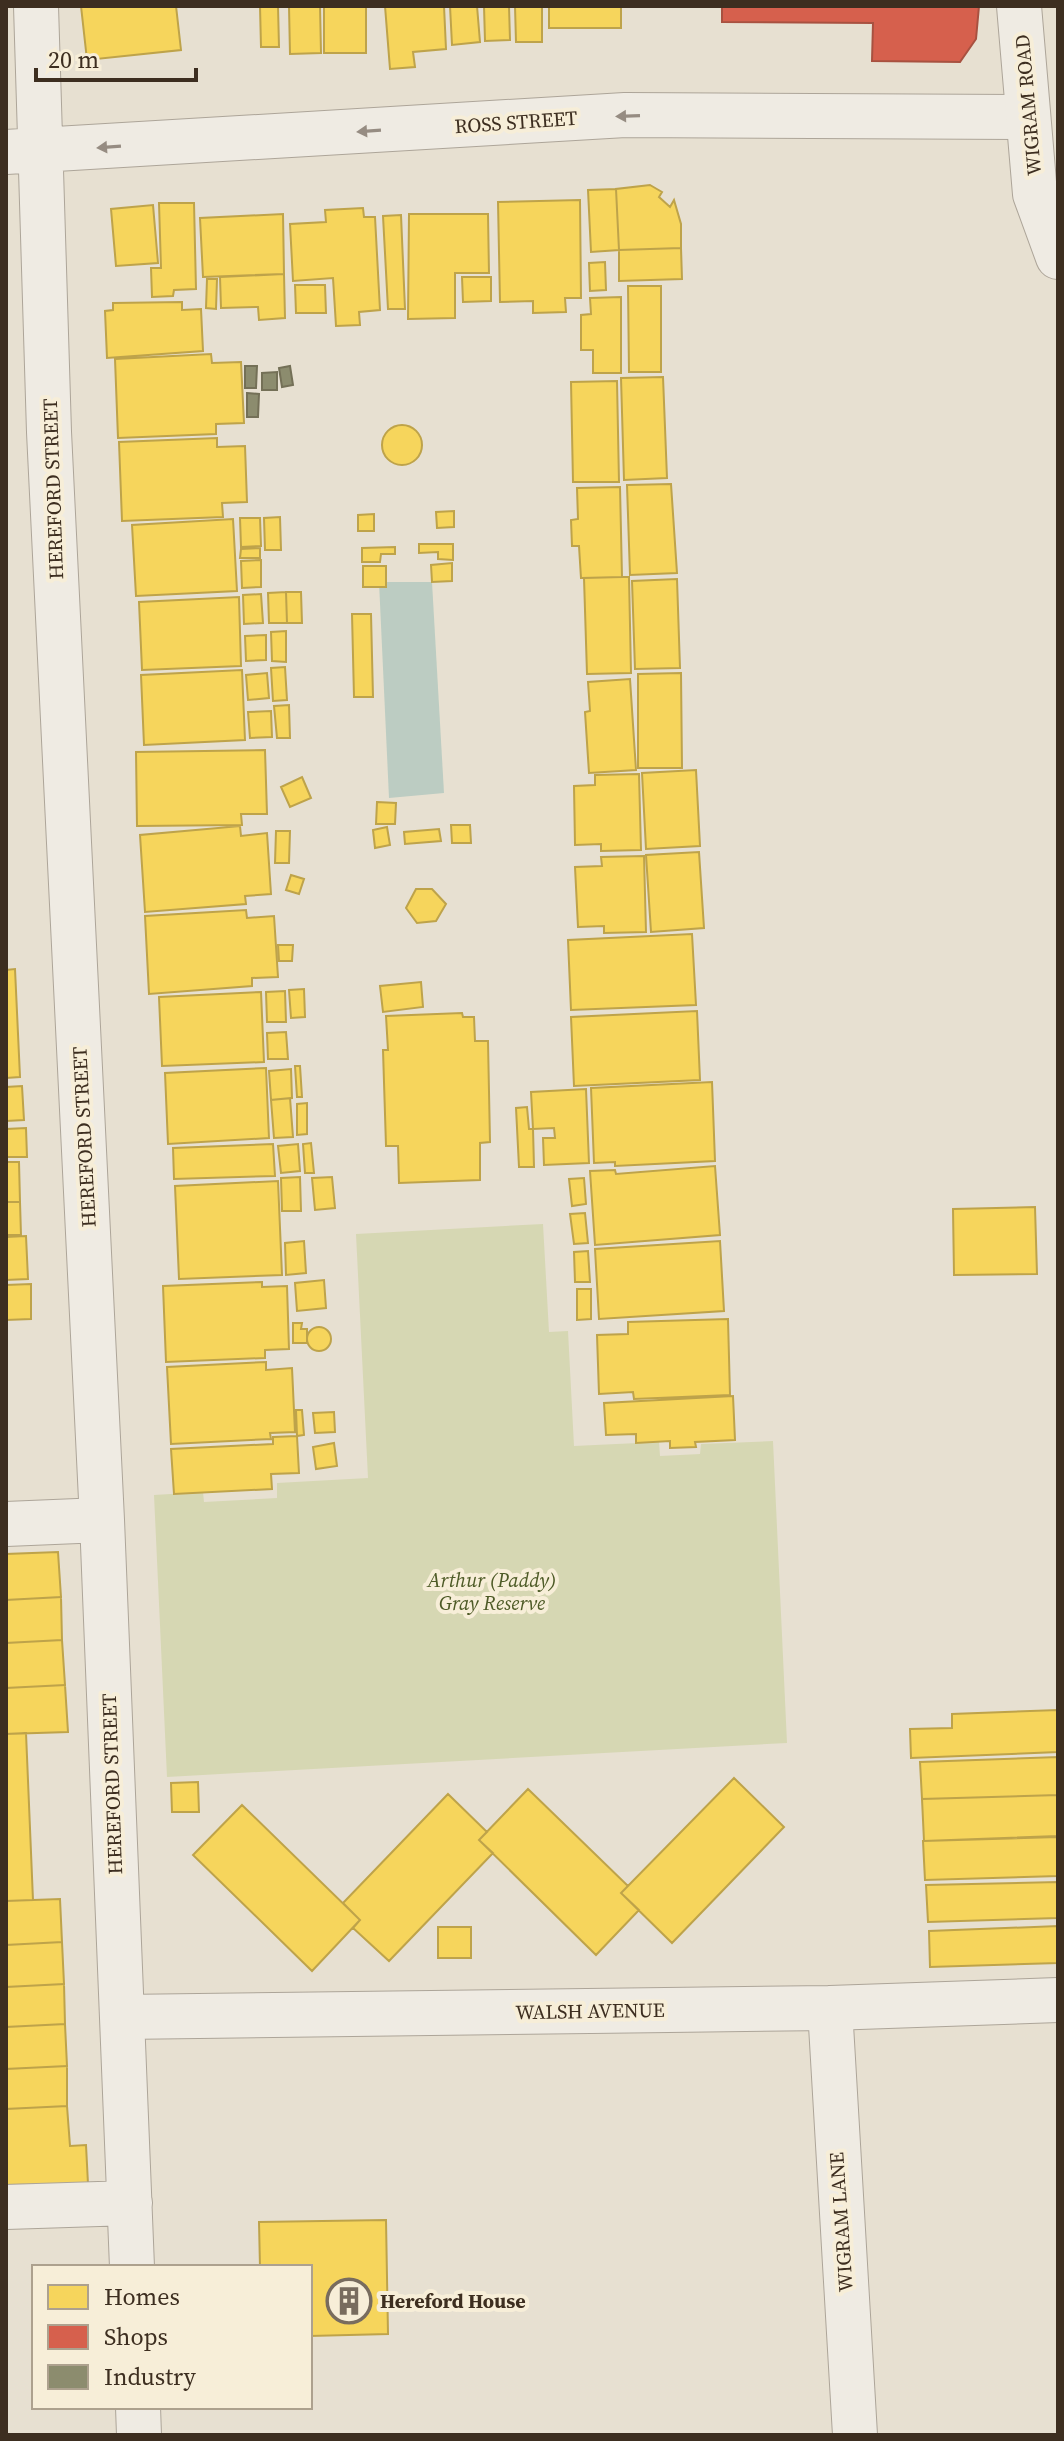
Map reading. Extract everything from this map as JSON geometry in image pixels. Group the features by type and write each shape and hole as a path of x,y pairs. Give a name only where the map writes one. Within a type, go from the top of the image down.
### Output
{"street":[{"name":"HEREFORD STREET","path":"36,6 24,152 49,432 102,1520 132,2265"},
{"name":"WIGRAM ROAD","path":"1019,6 1035,194 1058,247 1058,257"},
{"name":"ROSS STREET","path":"24,152 706,113 1027,117"},
{"path":"6,1524 102,1520"},
{"name":"WALSH AVENUE","path":"122,2017 830,2008 1058,2000"},
{"name":"WIGRAM LANE","path":"830,2008 855,2435"},
{"path":"6,2207 130,2203"},
{"path":"138,2409 139,2435"}],"green space":[{"name":"Arthur (Paddy) Gray Reserve","path":"543,1224 549,1332 568,1331 574,1446 659,1442 660,1456 700,1454 701,1444 773,1441 787,1743 167,1777 154,1495 203,1492 204,1502 277,1498 277,1483 368,1478 356,1234"}],"shaded area":[{"path":"379,582 432,582 444,793 389,798"}],"building: Homes":[{"path":"81,6 176,6 181,50 87,60"},
{"path":"260,6 278,6 279,47 261,47"},
{"path":"289,6 320,6 321,53 290,54"},
{"path":"324,6 366,6 366,53 324,53"},
{"path":"385,6 444,6 446,49 413,52 415,67 390,69"},
{"path":"450,6 477,6 480,42 452,45"},
{"path":"484,6 509,6 510,40 485,41"},
{"path":"515,6 542,6 542,42 516,42"},
{"path":"549,6 621,6 621,28 549,28"},
{"path":"650,185 662,192 659,197 670,207 674,200 681,224 681,248 619,250 616,189"},
{"path":"616,189 619,250 591,252 588,190"},
{"path":"580,200 581,298 565,298 566,312 533,313 533,301 500,302 498,202"},
{"path":"159,203 194,203 196,289 174,290 173,296 152,297 151,268 161,268"},
{"path":"153,205 158,263 116,266 111,209"},
{"path":"363,208 364,217 375,217 380,310 359,312 360,325 336,326 333,278 293,281 290,224 326,222 325,210"},
{"path":"283,214 284,274 203,277 200,218"},
{"path":"409,214 488,214 489,273 455,273 455,318 408,319"},
{"path":"401,215 405,309 388,309 383,216"},
{"path":"681,248 682,279 619,281 619,250"},
{"path":"605,262 606,290 590,291 589,263"},
{"path":"284,274 285,318 259,320 258,307 221,308 220,277"},
{"path":"462,277 491,277 491,301 463,302"},
{"path":"207,279 217,279 216,309 206,308"},
{"path":"295,285 325,285 326,313 296,313"},
{"path":"628,286 661,286 661,372 629,372"},
{"path":"621,297 621,373 593,373 593,350 581,350 581,315 591,314 590,298"},
{"path":"182,302 182,310 201,309 203,351 107,358 105,311 113,310 113,303"},
{"path":"211,354 212,363 241,362 244,423 216,424 216,434 118,438 115,359"},
{"path":"663,377 667,478 624,480 621,378"},
{"path":"617,381 619,482 573,482 571,382"},
{"path":"402,425 416,431 422,445 416,459 402,465 388,459 382,445 388,431"},
{"path":"217,438 217,447 245,446 247,502 222,503 223,517 122,521 119,442"},
{"path":"671,484 677,573 630,575 627,485"},
{"path":"620,487 622,577 581,578 579,546 572,546 571,520 578,519 577,488"},
{"path":"454,511 454,527 437,528 436,512"},
{"path":"374,514 374,531 358,531 358,515"},
{"path":"280,517 281,550 265,550 264,518"},
{"path":"240,518 260,518 261,546 241,547"},
{"path":"233,519 237,591 136,596 132,525"},
{"path":"419,544 453,544 453,560 438,559 438,552 419,553"},
{"path":"395,547 395,554 381,554 380,562 362,562 362,548"},
{"path":"260,548 260,558 240,558 241,549"},
{"path":"261,560 261,587 242,588 241,561"},
{"path":"452,563 452,581 432,582 431,565"},
{"path":"363,566 386,566 386,587 363,587"},
{"path":"629,577 631,673 587,674 584,578"},
{"path":"677,579 680,668 635,669 632,581"},
{"path":"286,592 287,623 269,623 268,593"},
{"path":"286,592 301,592 302,623 287,623"},
{"path":"261,594 263,623 244,624 243,595"},
{"path":"239,597 241,666 142,670 139,602"},
{"path":"352,614 371,614 373,697 354,697"},
{"path":"286,631 286,662 272,661 271,632"},
{"path":"266,635 266,660 246,661 245,636"},
{"path":"285,667 287,700 273,701 271,668"},
{"path":"242,670 245,740 144,745 141,675"},
{"path":"267,673 269,698 248,700 246,675"},
{"path":"681,673 682,768 638,768 638,674"},
{"path":"630,679 636,770 589,773 585,712 590,711 588,682"},
{"path":"289,705 290,738 277,738 274,706"},
{"path":"271,711 272,737 250,738 248,712"},
{"path":"265,750 267,814 241,814 242,825 137,826 136,752"},
{"path":"696,770 700,846 646,849 642,773"},
{"path":"639,774 641,850 601,851 601,844 575,845 574,786 595,785 595,775"},
{"path":"302,777 311,798 290,807 281,787"},
{"path":"377,802 396,803 395,824 376,824"},
{"path":"451,825 470,825 471,843 452,843"},
{"path":"240,826 241,836 267,833 271,894 245,896 246,904 145,912 140,835"},
{"path":"387,827 390,845 375,848 373,830"},
{"path":"439,829 441,841 405,844 404,832"},
{"path":"276,831 290,831 289,863 275,863"},
{"path":"699,852 704,928 651,932 646,855"},
{"path":"644,856 646,932 604,933 604,926 578,927 575,867 602,866 601,857"},
{"path":"291,875 304,879 299,894 286,890"},
{"path":"416,889 432,889 446,904 436,921 417,923 406,908"},
{"path":"246,910 247,918 274,916 278,977 252,978 252,986 149,994 145,916"},
{"path":"692,934 696,1005 571,1010 568,940"},
{"path":"278,945 293,945 292,961 279,961"},
{"path":"15,969 20,1077 6,1078 6,970"},
{"path":"421,982 423,1007 383,1012 380,986"},
{"path":"304,989 305,1017 291,1018 289,990"},
{"path":"285,991 286,1022 267,1022 266,992"},
{"path":"261,992 264,1062 162,1066 159,997"},
{"path":"697,1011 700,1080 574,1086 571,1017"},
{"path":"462,1013 463,1017 474,1017 475,1041 488,1041 490,1142 480,1143 480,1180 399,1183 398,1146 386,1146 383,1050 388,1050 386,1016"},
{"path":"286,1032 288,1059 268,1059 267,1033"},
{"path":"295,1066 300,1066 302,1097 297,1097"},
{"path":"266,1068 269,1138 168,1144 165,1073"},
{"path":"291,1069 292,1098 271,1100 269,1071"},
{"path":"712,1082 715,1161 615,1166 615,1162 594,1163 591,1088"},
{"path":"22,1086 24,1120 6,1121 6,1087"},
{"path":"586,1089 589,1163 544,1165 543,1138 555,1138 554,1128 533,1129 531,1092"},
{"path":"290,1098 293,1137 274,1138 271,1100"},
{"path":"307,1103 307,1134 297,1135 297,1104"},
{"path":"527,1107 529,1129 533,1129 534,1167 519,1167 516,1108"},
{"path":"26,1128 27,1157 6,1157 6,1129"},
{"path":"311,1143 314,1173 305,1173 303,1144"},
{"path":"273,1144 275,1176 174,1179 173,1148"},
{"path":"298,1144 300,1171 281,1173 278,1146"},
{"path":"6,1162 19,1162 20,1202 6,1202"},
{"path":"715,1166 720,1235 595,1245 590,1171 615,1170 616,1174"},
{"path":"300,1177 301,1211 282,1211 281,1178"},
{"path":"332,1177 335,1208 315,1210 312,1178"},
{"path":"584,1178 586,1204 572,1206 569,1179"},
{"path":"278,1181 282,1275 179,1279 175,1186"},
{"path":"6,1202 20,1202 21,1235 6,1235"},
{"path":"1035,1207 1037,1274 954,1275 953,1209"},
{"path":"585,1213 588,1243 574,1244 570,1214"},
{"path":"26,1236 28,1279 6,1280 6,1237"},
{"path":"304,1241 306,1273 286,1275 285,1243"},
{"path":"720,1241 724,1311 599,1319 595,1249"},
{"path":"588,1251 590,1282 575,1282 574,1252"},
{"path":"324,1280 326,1308 297,1311 295,1283"},
{"path":"262,1282 262,1287 287,1286 289,1349 265,1350 265,1358 166,1362 163,1286"},
{"path":"31,1284 31,1319 6,1320 6,1285"},
{"path":"577,1289 591,1289 591,1319 577,1320"},
{"path":"728,1319 730,1395 634,1399 633,1392 599,1394 597,1335 628,1334 628,1322"},
{"path":"293,1323 302,1323 301,1329 307,1329 307,1343 293,1343"},
{"path":"319,1327 328,1330 331,1339 328,1348 319,1351 310,1348 307,1339 310,1330"},
{"path":"266,1362 266,1370 292,1368 295,1432 270,1433 271,1439 171,1444 167,1367"},
{"path":"733,1396 735,1440 695,1442 696,1447 670,1448 670,1441 636,1443 636,1434 606,1435 604,1403"},
{"path":"296,1410 302,1410 304,1435 297,1436"},
{"path":"334,1412 335,1432 315,1433 313,1413"},
{"path":"297,1436 299,1473 271,1474 272,1489 174,1494 171,1449 273,1444 273,1437"},
{"path":"334,1443 337,1466 316,1469 313,1447"},
{"path":"58,1552 61,1597 6,1600 6,1554"},
{"path":"61,1597 62,1640 6,1643 6,1600"},
{"path":"62,1640 65,1685 6,1688 6,1643"},
{"path":"65,1685 68,1732 6,1734 6,1688"},
{"path":"1058,1710 1058,1752 911,1758 910,1729 952,1728 952,1714"},
{"path":"26,1733 33,1900 6,1901 6,1734"},
{"path":"1058,1757 1058,1795 922,1799 920,1762"},
{"path":"734,1778 784,1827 672,1943 621,1893"},
{"path":"198,1782 199,1812 172,1812 171,1783"},
{"path":"528,1789 628,1886 621,1893 639,1910 596,1955 479,1840"},
{"path":"448,1794 487,1832 479,1840 493,1853 389,1961 353,1928 360,1920 343,1903"},
{"path":"1058,1795 1058,1836 924,1841 922,1799"},
{"path":"242,1805 360,1920 312,1971 193,1855"},
{"path":"1058,1837 1058,1876 925,1880 923,1841"},
{"path":"1058,1882 1058,1918 928,1922 926,1885"},
{"path":"60,1899 62,1942 6,1945 6,1901"},
{"path":"1058,1926 1058,1963 930,1967 929,1931"},
{"path":"438,1927 471,1927 471,1958 438,1958"},
{"path":"62,1942 64,1984 6,1987 6,1945"},
{"path":"64,1984 65,2024 6,2027 6,1987"},
{"path":"65,2024 67,2066 6,2069 6,2027"},
{"path":"67,2066 67,2106 6,2109 6,2069"},
{"path":"67,2106 70,2146 86,2145 88,2184 6,2185 6,2109"},
{"name":"Hereford House","path":"386,2220 388,2334 312,2336 312,2265 260,2265 259,2222"}],"building: Shops":[{"path":"722,6 979,6 976,39 960,62 872,61 873,23 722,22"}],"building: Industry":[{"path":"245,366 257,366 256,388 245,388"},
{"path":"290,366 293,385 282,387 279,368"},
{"path":"277,372 277,390 262,390 262,373"},
{"path":"247,393 259,394 258,417 247,417"}],"place":[{"name":"Hereford House","path":"349,2301"}]}
